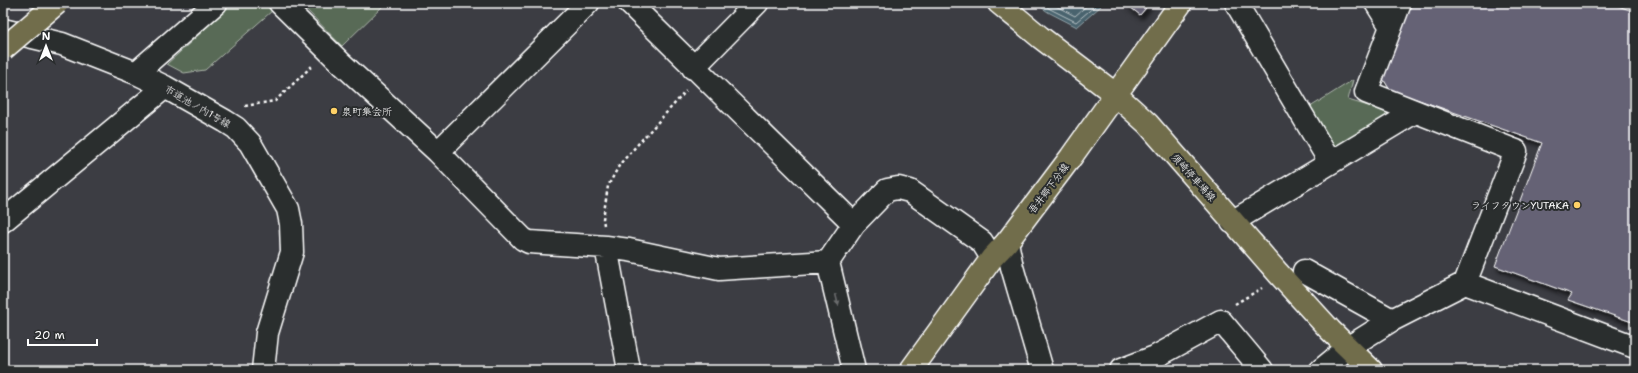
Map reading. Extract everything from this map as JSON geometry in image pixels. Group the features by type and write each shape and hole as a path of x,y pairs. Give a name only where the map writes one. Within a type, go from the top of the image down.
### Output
{"main road":[{"path":"3,49 57,3"},
{"name":"須崎停車場線","path":"999,3 1040,37 1116,94 1148,124 1165,145 1198,179 1232,222 1330,330 1371,370"},
{"name":"吾井郷下分線","path":"911,370 1116,94 1181,3"}],"street":[{"path":"136,73 216,3"},
{"path":"280,3 328,51 438,152 524,239 529,242 629,250 719,270 828,262"},
{"path":"438,152 588,3"},
{"path":"630,3 697,71 854,224"},
{"path":"697,71 757,3"},
{"path":"1236,3 1330,162"},
{"path":"1376,3 1391,27"},
{"path":"1321,370 1349,347 1392,320 1465,283 1516,151 1366,92 1400,3"},
{"name":"市道池ノ内1号線","path":"3,30 62,44 136,73 165,87 225,121 236,128 250,143 288,209 291,224 292,252 267,333 263,370"},
{"path":"3,221 165,87"},
{"path":"1232,222 1415,112"},
{"path":"854,370 828,262 854,224 887,190 898,188 910,191 982,242 1000,250 1012,267 1042,370"},
{"path":"606,247 629,370"},
{"path":"1304,271 1392,320"},
{"path":"1465,283 1635,347"},
{"path":"1121,370 1155,356 1221,321 1262,370"}],"path":[{"path":"225,121 243,107 275,101 328,51"},
{"path":"606,247 603,219 608,186 620,164 697,71"},
{"path":"1221,321 1230,308 1262,288"}],"green space":[{"path":"233,3 281,3 205,70 184,73 167,64"},
{"path":"300,3 386,3 342,46"},
{"path":"1353,80 1348,100 1395,114 1331,150 1307,109"}],"water":[{"path":"1035,3 1099,3 1101,6 1077,27 1048,12"}],"building":[{"path":"1125,3 1150,3 1140,15"},
{"name":"ライフタウンYUTAKA","path":"1411,3 1610,3 1635,12 1635,323 1568,300 1572,294 1495,266 1542,143 1390,90 1382,77"}],"place":[{"name":"泉町集会所","path":"334,111"},
{"name":"ライフタウンYUTAKA","path":"1577,205"}]}
